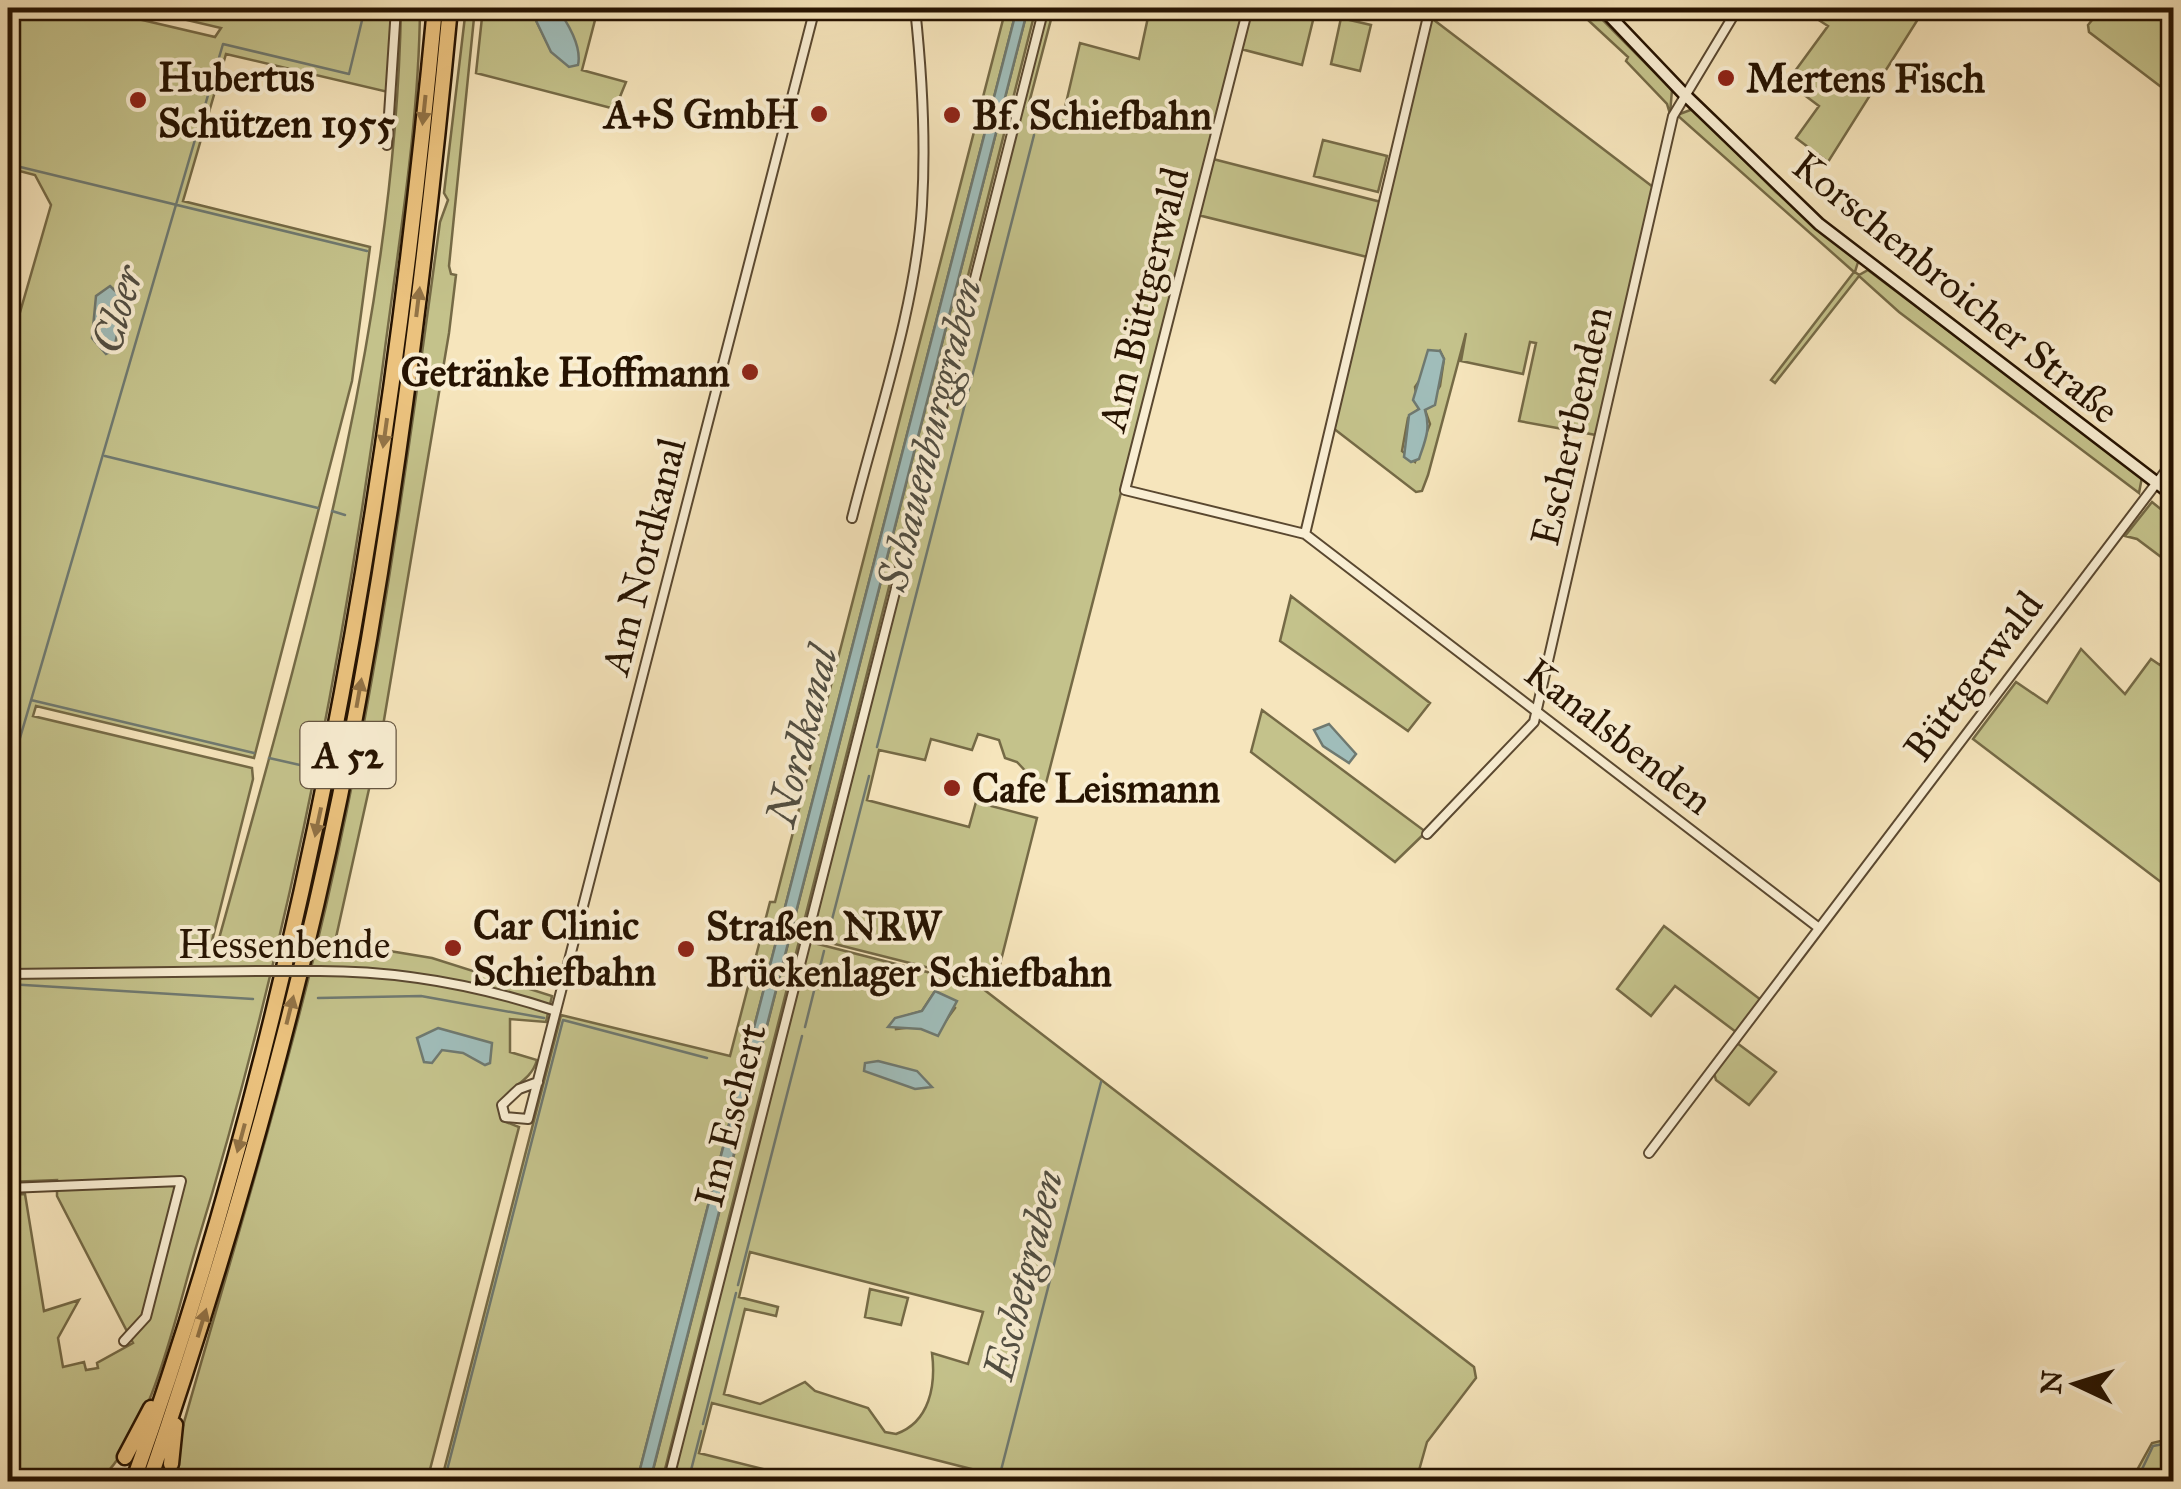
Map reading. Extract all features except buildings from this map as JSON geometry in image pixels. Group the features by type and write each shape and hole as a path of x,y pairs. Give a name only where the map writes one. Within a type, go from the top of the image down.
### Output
{"highway":[{"name":"A 52","path":"133,1482 172,1368 268,1035 338,720 400,328 435,8"},
{"name":"A 52","path":"148,1482 191,1361 283,1041 354,723 417,312 450,8"},
{"path":"171,1464 191,1361"},
{"path":"125,1457 172,1368"}],"main road":[{"name":"Korschenbroicher Straße","path":"1602,8 1684,94 1868,264 2174,496"}],"street":[{"path":"388,145 396,8"},
{"name":"Am Nordkanal","path":"538,1082 507,1098 502,1106 510,1120 528,1120 538,1082 556,1010 816,8"},
{"path":"852,518 912,276 922,208 924,88 914,8"},
{"name":"Im Eschert","path":"668,1482 1044,8"},
{"name":"Am Büttgerwald","path":"1125,490 1248,8"},
{"path":"1304,534 1430,8"},
{"name":"Eschertbenden","path":"1427,834 1534,722 1673,116 1738,8"},
{"name":"Büttgerwald","path":"1820,928 2174,460"},
{"name":"Kanalsbenden","path":"1125,490 1304,534 1820,928"},
{"path":"1649,1153 1820,928"},
{"name":"Hessenbende","path":"8,974 259,971 422,977 499,992 556,1010"},
{"path":"8,1188 181,1181 146,1317 124,1341"}],"shaded area":[{"path":"8,8 91,8 215,37 221,28 149,11 150,8 392,8 388,92 226,54 183,201 370,247 352,381 254,758 36,706 33,716 252,768 253,779 209,953 215,953 280,720 338,486 382,248 395,129 401,8 420,8 412,141 383,364 349,587 308,808 258,1027 171,1337 134,1432 99,1481 8,1481 8,1195 25,1194 44,1311 79,1300 58,1338 63,1367 84,1362 86,1370 98,1368 97,1363 133,1343 57,1196 57,1180 8,1182 8,340 12,340 51,205 35,175 8,168"},
{"path":"466,8 475,8 449,266 451,274 456,275 449,333 383,726 335,942 432,958 552,996 546,1022 510,1019 510,1052 537,1060 499,1106 506,1122 519,1127 427,1481 182,1481 177,1464 179,1440 300,1013 355,771 402,497 440,222 448,200 444,193"},
{"path":"483,8 530,8 551,51 565,60 561,13 556,8 576,8 581,16 595,20 582,70 626,82 615,109 476,73"},
{"path":"1006,8 1017,8 637,1481 441,1482 561,1015 730,1056 770,902 775,902"},
{"path":"1028,8 1036,8 662,1481 650,1482"},
{"path":"1048,8 1054,8 1028,107 1063,116 1080,43 1139,59 1150,8 1246,8 1044,791 1017,762 1005,758 999,740 978,734 972,750 931,739 925,760 879,750 867,800 969,827 976,802 1037,818 996,980 989,983 811,938"},
{"path":"1251,8 1316,8 1302,65 1241,49"},
{"path":"1575,8 1591,8 1672,90 1670,114 1667,104 1626,61 1628,57"},
{"path":"1800,8 1925,8 1828,162 1796,138 1819,106 1787,82 1828,26"},
{"path":"2102,8 2173,8 2173,96 2089,32 2088,25"},
{"path":"1430,17 1653,187 1596,435 1519,421 1536,343 1530,342 1523,374 1461,361 1466,333 1422,491 1416,492 1333,428","holes":["1440,351 1444,359 1440,386 1425,410 1430,424 1415,462 1402,451 1408,418 1419,409 1415,387"]},
{"path":"1341,18 1371,25 1360,71 1331,64"},
{"path":"1693,109 1776,192 1858,262 1855,272 1859,275 1868,270 2142,477 2139,493 1899,312 1859,276 1775,383 1771,380 1854,272 1677,115"},
{"path":"1323,140 1387,156 1378,192 1314,176"},
{"path":"1213,159 1381,202 1367,257 1198,215"},
{"path":"2152,502 2173,519 2173,566 2137,539 2125,536"},
{"path":"1291,596 1430,703 1408,731 1280,641"},
{"path":"2173,648 2174,883 2170,889 1973,739 2016,682 2047,703 2081,649 2125,694 2151,659 2160,665"},
{"path":"1262,710 1426,832 1395,862 1251,752"},
{"path":"1664,926 1761,1000 1736,1032 1675,986 1651,1016 1617,989"},
{"path":"810,942 978,985 1474,1367 1476,1378 1427,1442 1416,1481 994,1481 995,1475 712,1403 699,1453 811,1481 672,1482","holes":["935,991 955,1008 944,1023 896,1029 895,1019 922,1011","750,1252 983,1312 968,1364 932,1353 928,1401 917,1421 896,1434 885,1432 868,1408 815,1391 805,1382 760,1404 724,1394 745,1309 776,1316 778,1307 739,1297"]},
{"path":"1737,1043 1776,1072 1749,1105 1716,1080 1714,1073"},
{"path":"870,1289 908,1298 901,1325 865,1317"},
{"path":"2173,1438 2173,1481 2131,1481 2152,1443"}],"water":[{"path":"530,8 556,8 573,35 578,65 569,67 551,52"},
{"path":"1017,8 1028,8 650,1481 637,1481"},
{"path":"110,286 124,299 114,350 106,354 92,338 96,296"},
{"path":"1428,350 1440,351 1444,359 1435,405 1425,410 1427,429 1419,459 1411,462 1404,457 1409,415 1419,409 1413,400"},
{"path":"1329,724 1356,754 1349,763 1323,746 1314,730"},
{"path":"935,991 957,1001 938,1036 921,1029 888,1027 895,1018 922,1011"},
{"path":"438,1028 492,1043 490,1063 485,1065 463,1053 442,1050 432,1063 424,1062 417,1038"},
{"path":"878,1061 917,1071 932,1087 915,1089 864,1071 865,1063"}],"waterway":[{"name":"Cloer","path":"8,779 223,44 349,74 365,8"},
{"name":"Schauenburggraben","path":"877,747 1034,135"},
{"path":"8,164 367,251"},
{"path":"105,456 318,508"},
{"path":"332,511 345,515"},
{"path":"31,700 254,753"},
{"path":"269,758 300,765"},
{"name":"Schauenburggraben","path":"827,939 869,776"},
{"name":"Schauenburggraben","path":"805,1027 824,951"},
{"path":"8,984 253,999"},
{"path":"318,998 421,996 544,1018"},
{"path":"444,1482 563,1020 707,1058"},
{"name":"Schauenburggraben","path":"738,1285 802,1036"},
{"name":"Eschetgraben","path":"998,1482 1101,1082"},
{"name":"Schauenburggraben","path":"703,1424 736,1293"},
{"name":"Schauenburggraben","path":"688,1482 701,1431"},
{"path":"2136,1482 2153,1446 2174,1442"}],"place":[{"name":"Mertens Fisch","path":"1726,78"},
{"name":"Hubertus Schützen 1955","path":"138,100"},
{"name":"A+S GmbH","path":"819,114"},
{"name":"Bf. Schiefbahn","path":"952,115"},
{"name":"Getränke Hoffmann","path":"750,372"},
{"name":"Cafe Leismann","path":"952,788"},
{"name":"Car Clinic Schiefbahn","path":"453,948"},
{"name":"Straßen NRW Brückenlager Schiefbahn","path":"686,949"}],"water label":[{"name":"Nordkanal","path":"801,736"}]}
